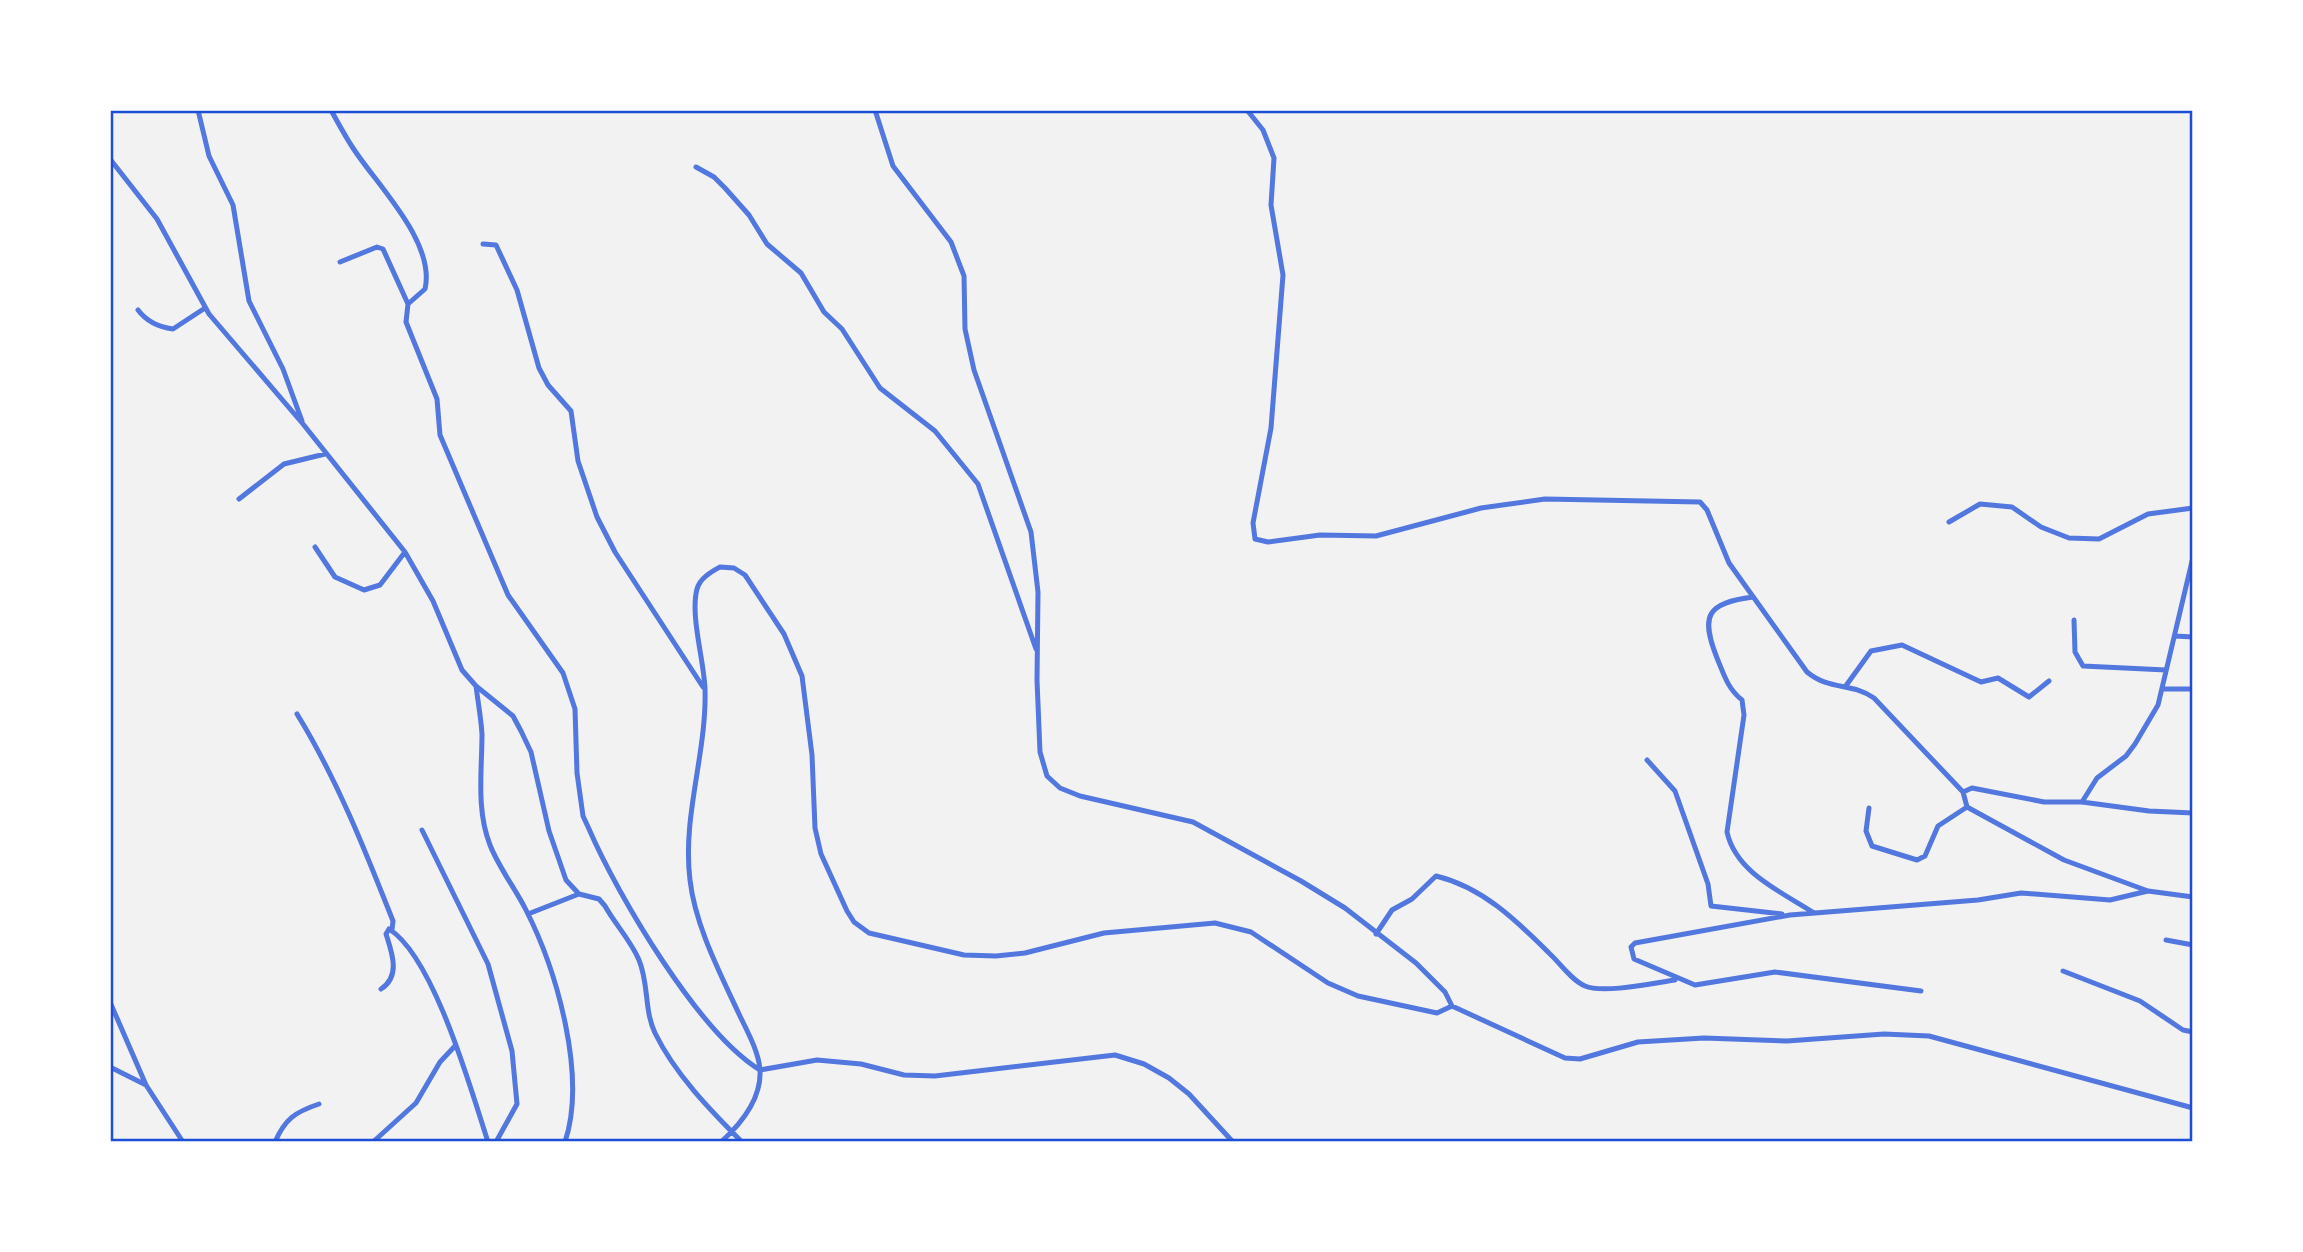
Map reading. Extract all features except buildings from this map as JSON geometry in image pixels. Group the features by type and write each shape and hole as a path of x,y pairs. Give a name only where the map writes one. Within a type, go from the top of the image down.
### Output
{"street":[{"path":"198,110 209,156 233,205 249,301 283,369 303,424"},
{"path":"331,110 352,147 394,202 416,241 427,280 421,295 408,304"},
{"path":"875,110 893,166 951,242 964,276 965,329 971,359 1031,532 1038,593 1037,652 1041,752 1047,776 1060,788 1080,796 1193,822 1345,908 1429,975 1445,992 1452,1006 1565,1058 1580,1059 1638,1042 1704,1038 1787,1041 1884,1034 1929,1036 2193,1108"},
{"path":"1247,110 1263,130 1274,158 1272,205 1283,275 1271,428 1253,523 1255,539 1268,542 1320,535 1376,536 1481,508 1545,499 1700,502 1707,510 1729,563 1807,672 1821,683 1861,689 1874,698 1963,792 1967,807 2064,860 2148,891 2193,897"},
{"path":"110,159 157,219 205,308 303,424 404,552 433,601 462,670 476,686 513,716 531,752 557,859 566,880 579,894 599,899 605,905 639,960 650,1021 660,1042 707,1108 742,1142"},
{"path":"696,167 720,182 749,215 766,244 801,273 824,312 842,329 880,388 935,431 978,484 1024,622 1037,652"},
{"path":"483,244 496,245 505,262 539,368 548,385 571,411 578,461 597,517 634,583 705,690"},
{"path":"340,262 377,247 383,250 408,304 406,321 438,399 440,435 486,546 508,594 563,673 575,709 577,773 583,816 603,862 635,918 713,1028 737,1055 760,1070 817,1060 861,1064 904,1075 935,1076 1115,1055 1144,1064 1181,1087 1233,1142"},
{"path":"138,310 160,327 173,329 205,308"},
{"path":"239,499 284,464 325,454"},
{"path":"1949,522 1980,503 2012,507 2041,527 2068,538 2099,539 2148,514 2193,508"},
{"path":"315,547 335,577 364,590 380,585 404,552"},
{"path":"2082,802 2097,778 2126,756 2158,705 2193,557"},
{"path":"721,1142 732,1132 751,1105 760,1070 750,1038 716,961 690,880 690,818 705,690 696,610 697,589 710,573 720,567 734,569 745,575 784,634 802,676 812,755 815,828 821,853 847,911 854,922 869,933 964,955 996,956 1025,953 1104,933 1215,923 1251,932 1328,983 1358,996 1437,1013 1452,1006"},
{"path":"1753,597 1721,603 1710,613 1706,628 1730,690 1742,700 1744,715 1727,832 1738,860 1814,913"},
{"path":"2074,620 2075,652 2083,666 2166,670"},
{"path":"2175,636 2193,637"},
{"path":"1845,687 1871,651 1902,645 1981,682 1998,678 2029,696 2049,681"},
{"path":"476,686 482,729 480,810 490,845 528,914 545,958 572,1053 573,1098 565,1142"},
{"path":"2162,689 2193,689"},
{"path":"297,714 318,749 355,830 393,921 392,930 405,945 439,999 488,1142"},
{"path":"1647,760 1675,791 1708,884 1711,906 1790,915"},
{"path":"1963,792 1972,788 2044,802 2082,802 2149,811 2193,813"},
{"path":"1869,808 1866,831 1872,846 1917,860 1925,856 1938,826 1967,807"},
{"path":"422,830 488,964 512,1051 517,1104 496,1142"},
{"path":"1376,934 1392,910 1412,899 1436,876 1457,881 1518,921 1585,986 1604,988 1678,980 1703,984 1774,972 1921,991"},
{"path":"1678,980 1634,959 1631,947 1635,943 1790,915 1978,900 2021,892 2110,900 2148,891"},
{"path":"528,914 579,894"},
{"path":"382,989 391,980 394,970 386,934 386,931 392,930"},
{"path":"2166,940 2193,945"},
{"path":"2063,971 2140,1000 2183,1030 2193,1032"},
{"path":"110,1002 146,1085 183,1142"},
{"path":"373,1142 416,1103 440,1062 455,1046"},
{"path":"110,1067 146,1085"},
{"path":"275,1142 283,1123 293,1114 319,1104"}]}
